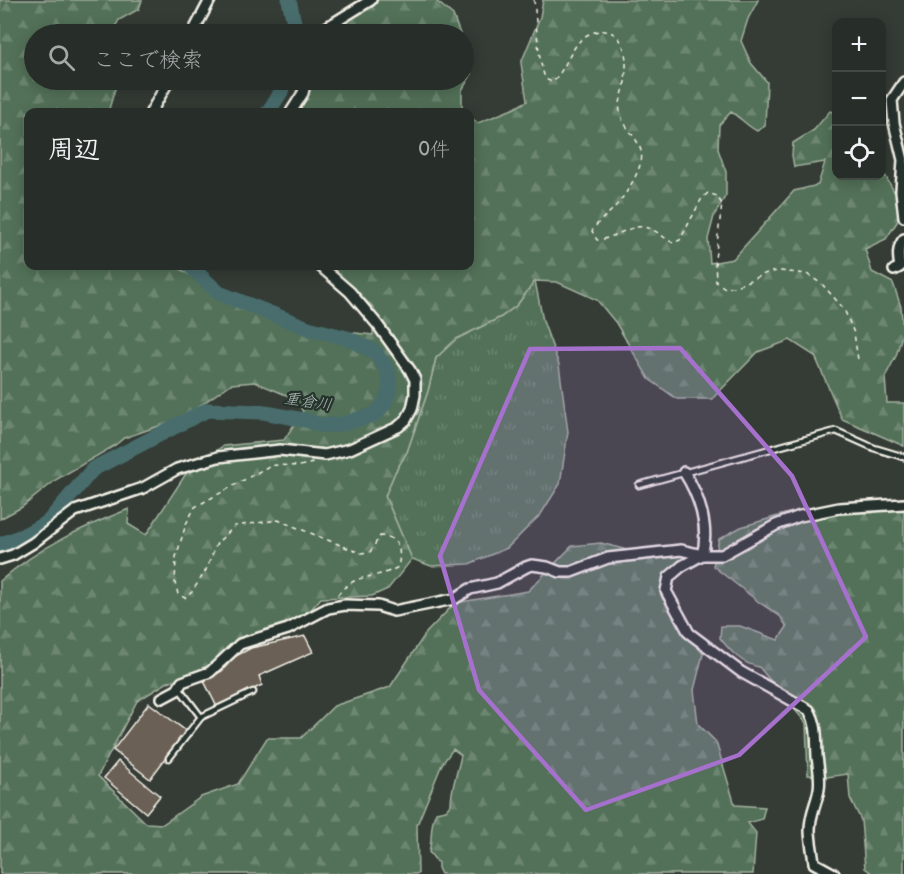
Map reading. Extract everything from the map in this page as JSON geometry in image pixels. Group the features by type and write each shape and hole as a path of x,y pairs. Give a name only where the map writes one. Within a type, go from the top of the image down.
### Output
{"street":[{"path":"197,24 210,0"},
{"path":"332,24 371,0"},
{"path":"904,82 892,100 894,123 903,160 901,191 904,217"},
{"path":"153,108 163,90"},
{"path":"294,108 304,90"},
{"path":"894,270 900,267 898,254 904,239"},
{"path":"0,559 14,555 33,543 75,511 143,488 177,469 218,457 280,450 325,455 350,449 398,427 406,420 412,409 415,380 410,370 377,324 350,292 325,270"},
{"path":"684,472 701,509 704,545 702,555 682,566 669,577 666,591 689,633 741,672 809,710 817,729 817,758 820,773 819,791 812,808 809,831 814,863 834,874"},
{"path":"162,698 177,690 182,681 210,672 240,644 288,629 328,608 345,604 378,606 394,611 454,599 470,589 497,583 532,565 560,572 571,572 608,558 681,550 702,555 722,555 776,525 800,516 839,508 904,504"}],"lane":[{"path":"639,485 836,430 874,448 904,457"},
{"path":"178,687 201,717"},
{"path":"169,758 201,717 253,692"}],"path":[{"path":"534,0 541,62 548,81 552,82 559,76 577,44 590,33 607,30 617,35 625,47 626,82 621,93 620,110 623,123 643,151 641,163 625,193 592,231 597,240 608,239 631,229 643,227 673,243 680,240 702,198 708,194 717,196 722,204 715,259 716,282 725,288 734,287 769,272 807,274 822,284 844,309 854,333 858,360"},
{"path":"325,455 316,463 300,466 272,465 195,507 186,524 179,546 174,583 178,594 185,598 192,592 206,570 217,543 235,526 278,520 360,553 370,552 380,536 388,536 396,542 401,555 398,567 384,574 363,577 350,582 328,608"}],"highlighted area":[{"path":"680,348 792,476 866,637 739,755 586,810 479,690 440,556 530,349"}],"green space":[{"path":"0,0 142,0 139,9 119,20 117,24 24,24 24,90 115,90 109,108 24,108 24,270 182,270 220,295 247,309 346,332 373,335 374,308 338,276 325,270 474,270 474,120 478,123 527,101 521,63 540,17 543,0 758,0 748,19 741,41 751,63 767,82 765,126 757,131 731,112 719,125 718,149 726,172 726,195 714,216 708,239 710,263 733,259 794,191 818,185 825,162 794,167 793,143 814,130 830,111 832,112 832,180 886,180 886,177 896,195 899,219 886,239 865,249 872,272 893,283 901,307 903,332 896,356 885,377 887,403 904,403 904,446 842,419 815,356 790,340 758,352 712,399 677,399 649,379 616,323 597,300 557,282 535,281 517,305 501,317 456,339 436,358 428,391 407,452 385,496 412,559 388,589 372,596 321,598 293,630 247,642 205,669 168,682 137,701 98,776 146,823 163,824 201,797 238,784 267,738 301,738 334,706 390,687 426,633 455,603 528,591 572,546 601,543 642,554 689,553 669,572 662,598 703,654 694,690 698,724 716,742 735,805 765,807 762,819 748,823 756,833 753,874 441,874 438,863 429,852 436,812 446,810 451,804 461,755 453,749 442,764 417,825 418,874 0,874 0,581 30,558 61,539 129,509 128,524 146,535 189,469 223,446 284,440 303,411 291,397 255,382 231,384 182,418 124,438 57,479 22,507 0,519"},
{"path":"367,0 435,0 453,15 456,24 336,24 348,21 367,6"},
{"path":"296,90 462,90 462,108 290,108"},
{"path":"535,281 543,321 559,365 568,432 560,484 541,514 507,548 469,564 431,566 412,559 385,496 407,452 428,391 436,358 456,339 501,317 517,305"},
{"path":"904,506 904,874 873,874 865,868 861,820 850,798 848,774 827,777 808,775 806,723 759,667 742,660 720,638 721,626 740,626 778,640 787,627 780,616 713,566 719,539 741,527 788,513 813,509 872,513"}],"building":[{"path":"305,636 313,652 259,676 262,685 217,707 204,681 222,671 234,657 251,648"},
{"path":"149,703 186,731 150,779 113,750"},
{"path":"118,761 160,796 146,813 104,778"}],"waterway":[{"name":"重倉川","path":"289,0 294,24"},
{"name":"重倉川","path":"271,108 282,90"},
{"name":"重倉川","path":"0,545 48,522 93,469 207,410 262,412 320,425 339,425 376,414 385,403 390,388 388,371 375,352 347,338 308,328 219,293 194,270"}]}
